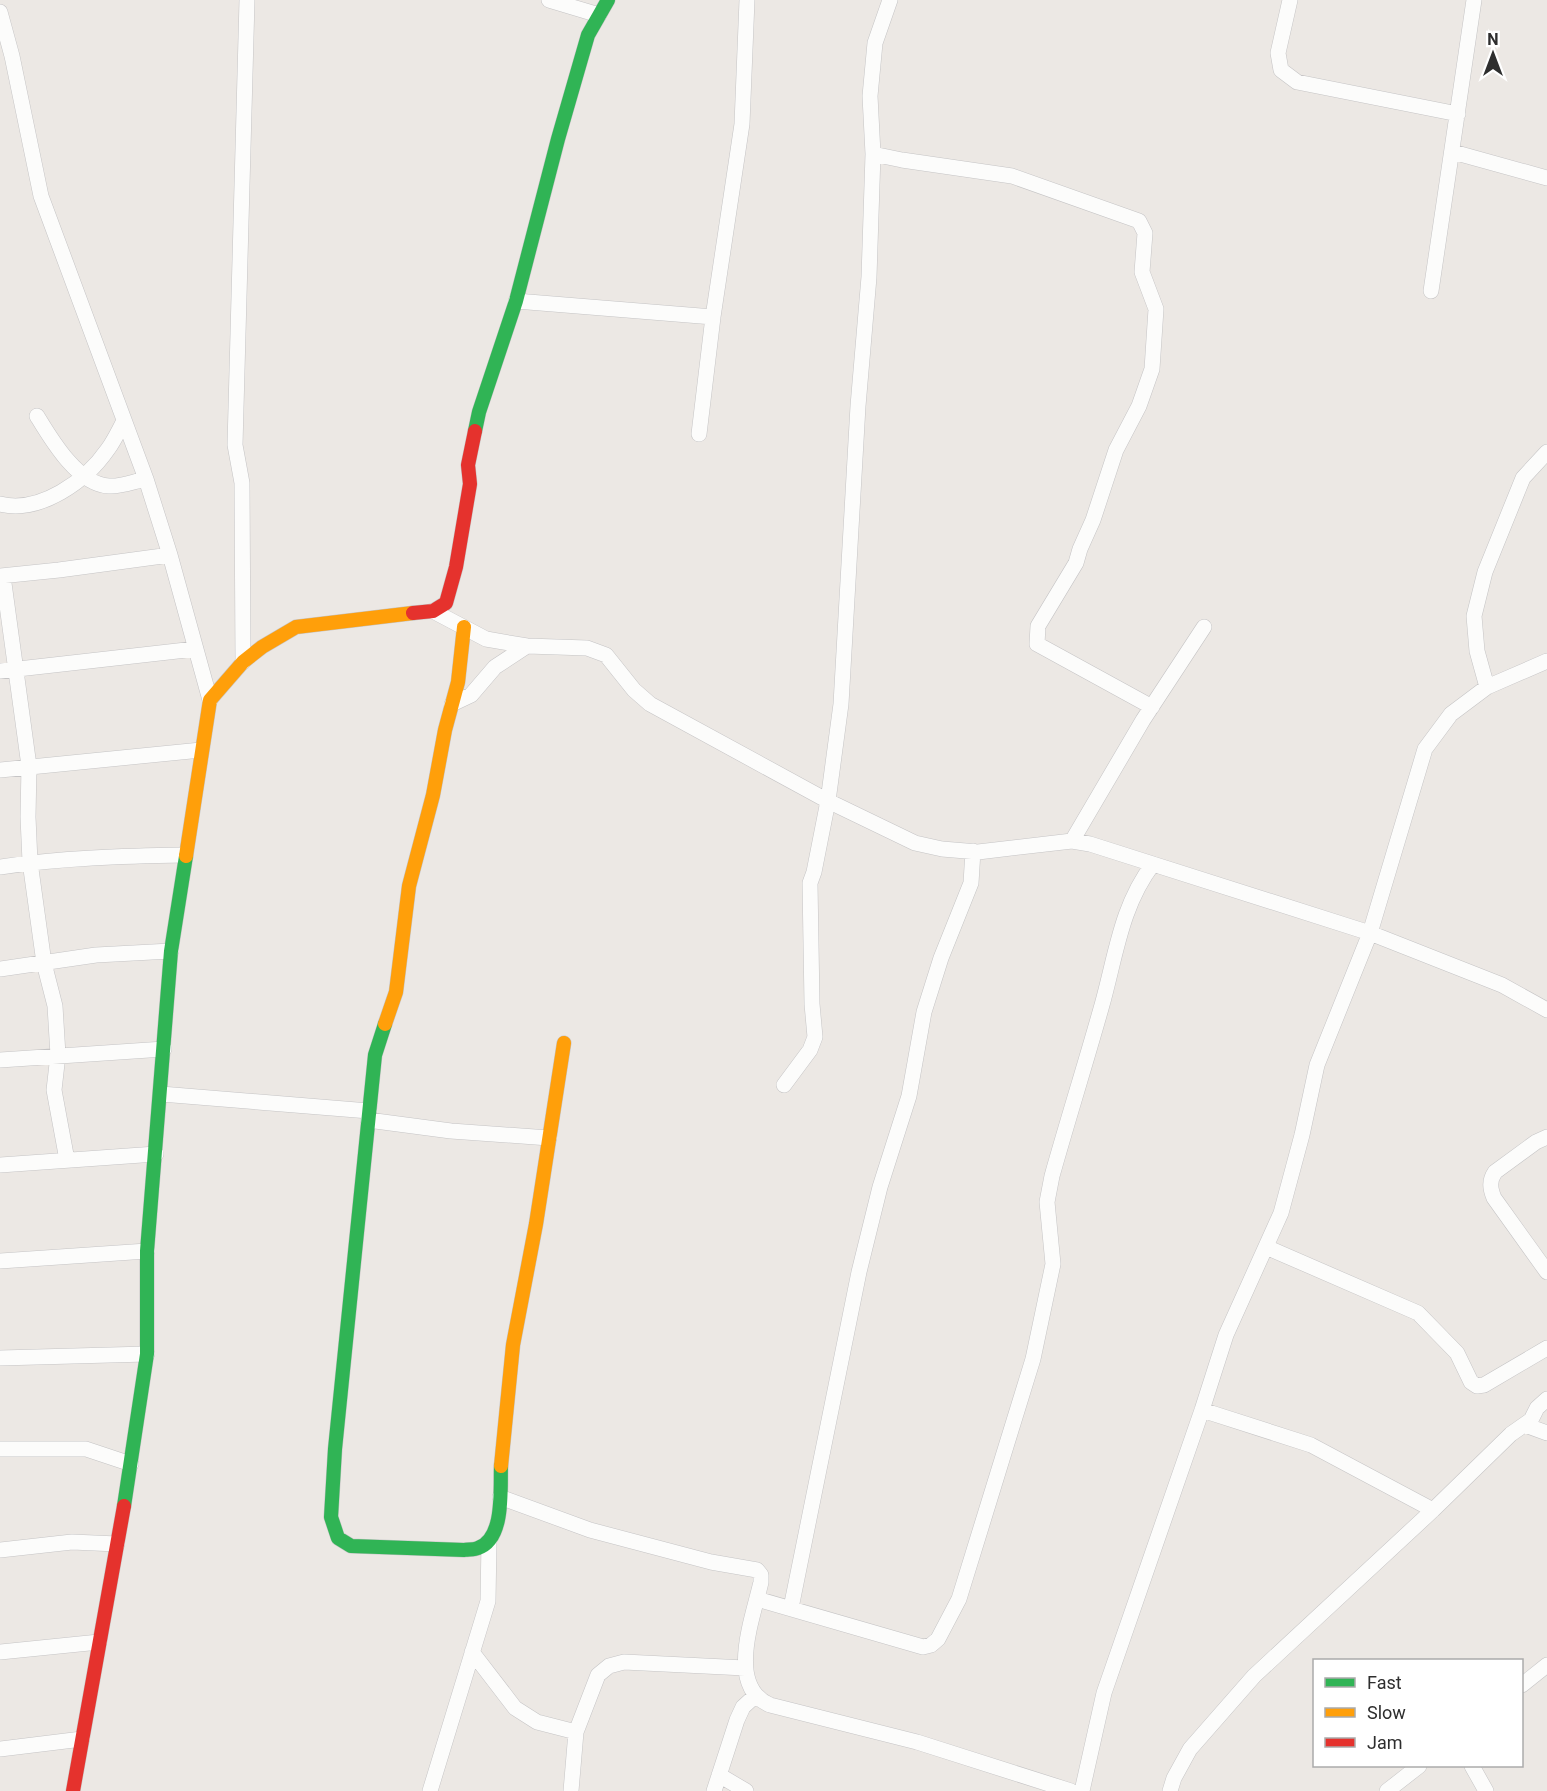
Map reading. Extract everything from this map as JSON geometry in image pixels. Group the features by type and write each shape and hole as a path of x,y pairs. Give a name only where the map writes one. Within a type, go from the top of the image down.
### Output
{"street":[{"path":"243,662 242,483 235,445 247,0"},
{"path":"549,0 599,15"},
{"path":"210,700 243,662 262,647 296,627 433,611 446,603 456,567 470,484 468,465 479,412 516,301 588,35 608,0"},
{"path":"699,434 713,317 742,124 747,0"},
{"path":"784,1085 810,1050 815,1037 812,1004 810,883 828,801 841,704 858,406 869,277 873,154 870,96 875,43 890,0"},
{"path":"1290,0 1278,53 1281,70 1297,82 1458,114"},
{"path":"1431,291 1474,0"},
{"path":"0,12 6,56 41,196 146,479 170,555 210,700 171,951 147,1251 147,1354 131,1464 72,1791"},
{"path":"1453,152 1547,178"},
{"path":"873,154 1012,176 1139,221 1142,225 1145,233 1142,272 1156,309 1152,369 1139,406 1116,450 1076,564 1038,626 1036,635 1037,644 1152,707"},
{"path":"516,301 713,317"},
{"path":"37,416 60,454 97,484 110,486 146,479"},
{"path":"0,504 35,505 85,475 108,450 124,421"},
{"path":"1487,687 1476,651 1474,616 1485,572 1522,478 1547,452"},
{"path":"67,1160 54,1089 58,1055 55,1006 44,963 30,862 29,766 8,671 1,576 170,555"},
{"path":"433,611 486,639 527,646 586,648 606,655 634,690 650,704 828,801 915,843 942,849 973,851 1072,842 1090,843 1370,933 1502,985 1547,1010"},
{"path":"464,627 458,682 445,730 433,795 409,886 396,992 375,1055 335,1449 331,1517 338,1538 351,1546 464,1550 479,1548 489,1541"},
{"path":"1072,842 1152,707 1204,627"},
{"path":"452,704 471,695 495,667 527,646"},
{"path":"8,671 195,649"},
{"path":"500,1497 590,1530 711,1562 757,1570 761,1575 747,1645 745,1668 750,1688 758,1700 917,1742 1072,1791 1226,1335 1281,1213 1302,1136 1317,1065 1370,933 1425,749 1451,714 1487,687 1547,661"},
{"path":"0,770 201,750"},
{"path":"791,1608 859,1272 886,1165 909,1096 924,1012 941,958 971,883 973,851"},
{"path":"0,867 30,862 185,855"},
{"path":"758,1599 923,1647 939,1639 959,1599 1033,1359 1053,1264 1047,1202 1052,1176 1103,1004 1120,928 1132,895 1153,864"},
{"path":"0,969 96,955 171,951"},
{"path":"430,1791 488,1601 489,1541 499,1520 502,1450 513,1345 536,1224 564,1043"},
{"path":"0,1060 164,1049"},
{"path":"161,1094 369,1115 452,1131 549,1138"},
{"path":"1547,1137 1536,1142 1495,1172 1491,1178 1490,1187 1494,1198 1547,1272"},
{"path":"0,1165 156,1154"},
{"path":"1266,1247 1418,1313 1457,1353 1472,1382 1477,1386 1484,1385 1547,1348"},
{"path":"0,1261 147,1251"},
{"path":"0,1358 147,1354"},
{"path":"1170,1791 1174,1778 1190,1749 1254,1676 1433,1510 1511,1434 1531,1420 1537,1408 1547,1399"},
{"path":"1202,1410 1311,1445 1433,1510"},
{"path":"1525,1425 1547,1433"},
{"path":"0,1449 86,1449 131,1464"},
{"path":"0,1550 72,1542 117,1544"},
{"path":"0,1652 99,1642"},
{"path":"472,1652 515,1708 537,1722 576,1732"},
{"path":"572,1791 576,1732 598,1675 609,1666 624,1662 745,1668"},
{"path":"1523,1683 1547,1665"},
{"path":"714,1791 737,1720 743,1707 755,1696"},
{"path":"0,1749 82,1739"},
{"path":"1387,1791 1418,1767"},
{"path":"1473,1767 1486,1791"},
{"path":"719,1775 746,1791"}],"traffic: fast":[{"path":"475,431 479,412 516,301 588,35 608,0"},
{"path":"124,1506 147,1354 147,1251 171,951 186,856"},
{"path":"385,1024 375,1055 335,1449 331,1517 338,1538 351,1546 464,1550 478,1548 487,1543 497,1524 501,1466"}],"traffic: slow":[{"path":"186,856 210,700 243,662 262,647 296,627 413,613"},
{"path":"385,1024 396,992 409,886 433,795 445,730 458,682 464,627"},
{"path":"501,1466 513,1345 536,1224 564,1043"}],"traffic: jam":[{"path":"413,613 433,611 446,603 456,567 470,484 468,465 475,431"},
{"path":"73,1791 124,1506"}]}
